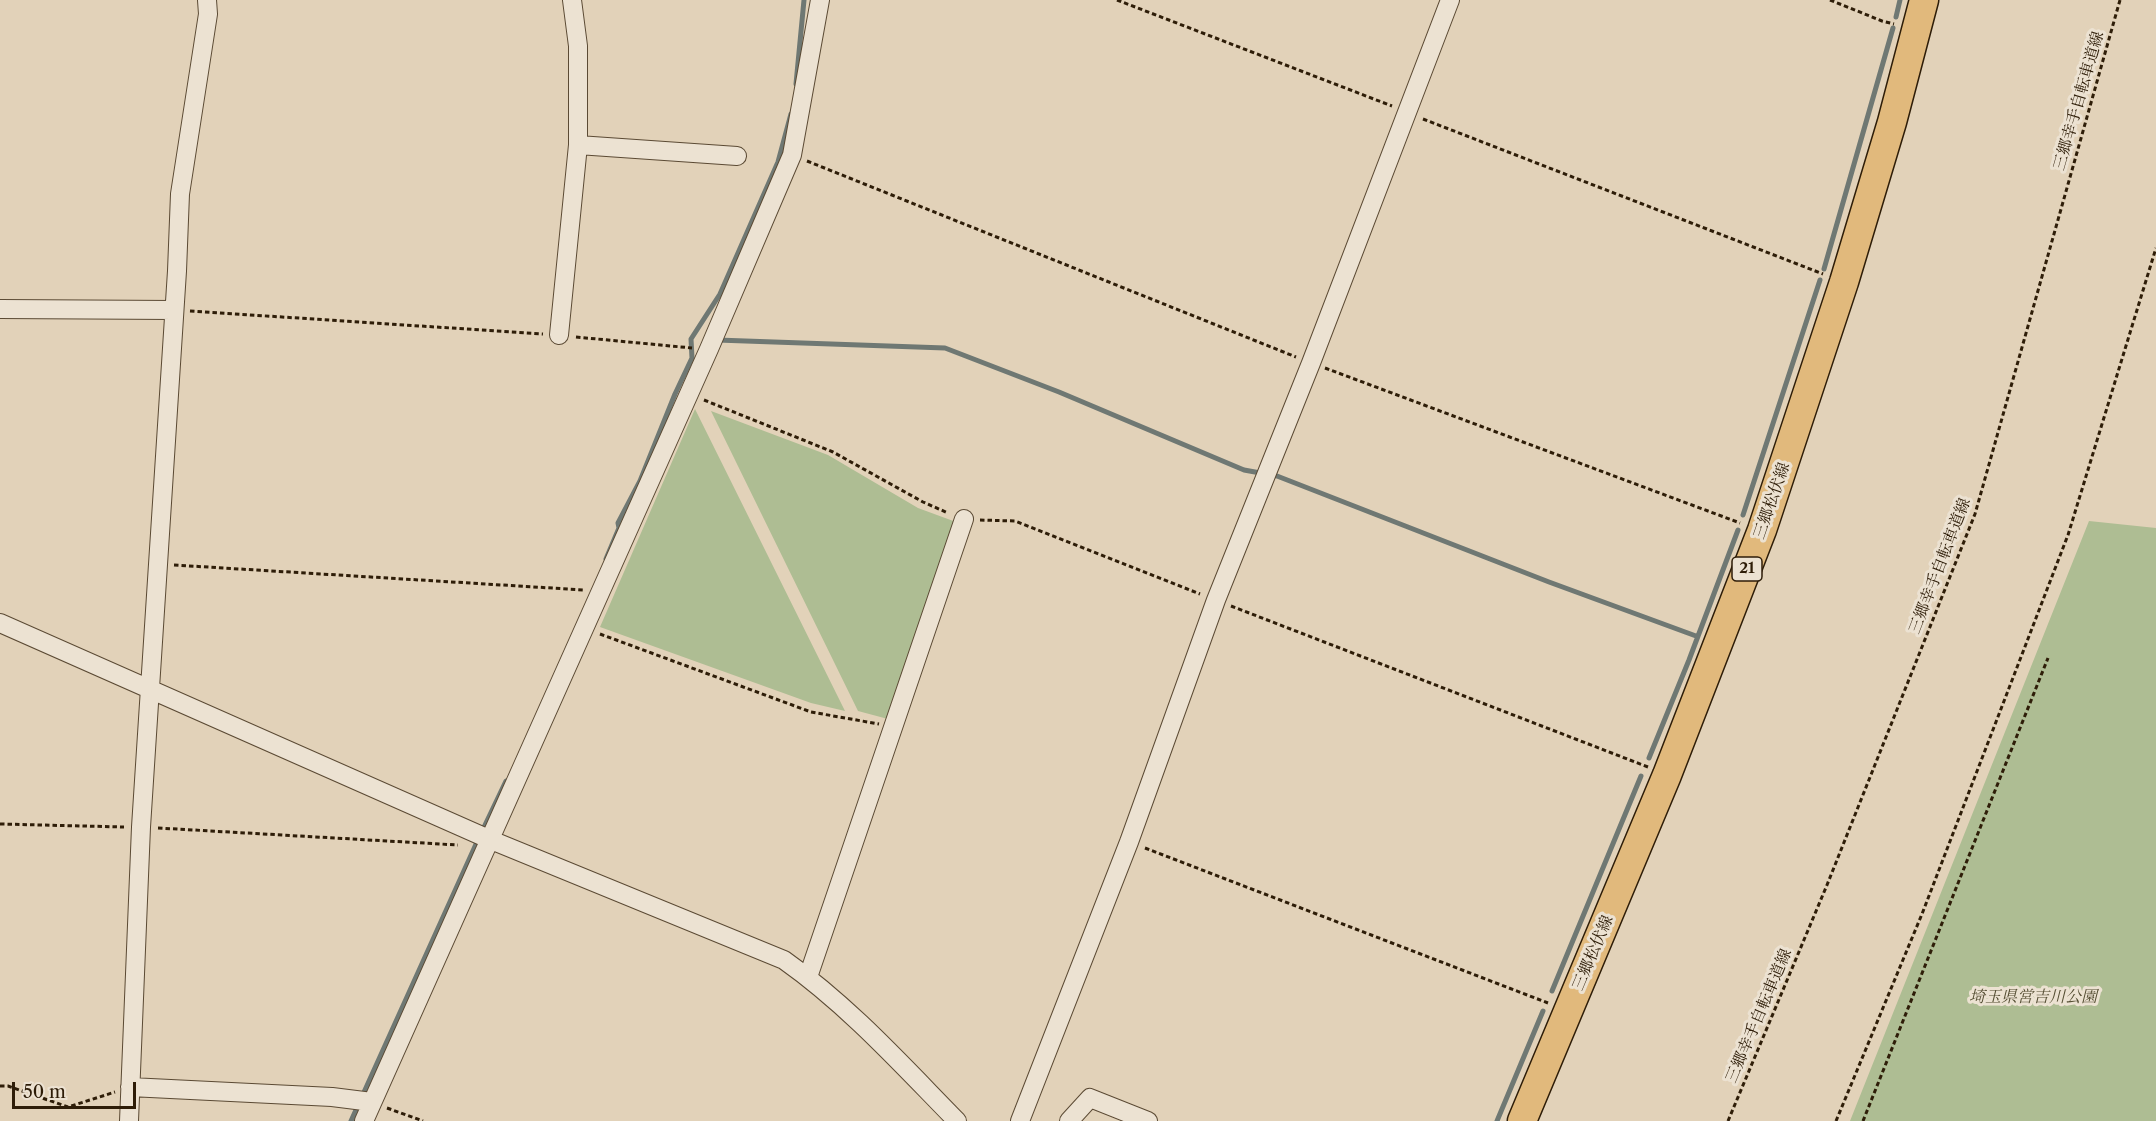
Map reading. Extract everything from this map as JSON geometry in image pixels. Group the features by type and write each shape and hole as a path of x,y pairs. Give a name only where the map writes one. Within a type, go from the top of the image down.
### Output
{"main road":[{"name":"三郷松伏線","path":"1522,1121 1667,775 1762,530 1844,282 1892,122 1924,0"}],"street":[{"path":"129,1121 141,827 180,194 208,14 207,0"},
{"path":"559,335 578,145 578,46 572,0"},
{"path":"364,1121 709,349 792,155 820,0"},
{"path":"1020,1121 1129,842 1216,600 1311,363 1450,0"},
{"path":"578,145 737,156"},
{"path":"0,309 174,310"},
{"path":"808,977 964,519"},
{"path":"0,623 150,687 491,840 784,960 808,977 852,1015 957,1121"},
{"path":"130,1087 332,1097 372,1102"},
{"path":"1069,1121 1090,1098 1148,1121"}],"path":[{"path":"1117,0 1844,282"},
{"path":"1830,0 1882,21 1917,28"},
{"name":"三郷幸手自転車道線","path":"1728,1121 1827,885 1975,514 2120,0"},
{"path":"792,155 1311,363 1762,530"},
{"path":"1836,1121 1922,914 2068,536 2156,248"},
{"path":"174,310 559,335 709,349"},
{"path":"688,394 833,452 923,502 964,519 1015,522 1667,775"},
{"path":"157,564 601,591"},
{"path":"585,628 811,712 895,727"},
{"path":"1863,1121 2048,658"},
{"path":"0,824 141,827 458,845"},
{"path":"1129,842 1569,1011"},
{"path":"0,1086 8,1086 68,1107 130,1087"},
{"path":"372,1102 423,1121"}],"green space":[{"path":"695,409 845,711 811,703 600,627"},
{"path":"711,411 828,455 918,508 956,522 888,719 858,711"},
{"name":"埼玉県営吉川公園","path":"2089,521 2156,528 2156,1121 1850,1121"}],"waterway":[{"path":"796,84 804,0"},
{"path":"1896,17 1900,0"},
{"path":"1824,269 1893,28"},
{"path":"606,559 619,528 618,523 640,481 692,358 691,339 720,294 778,162 791,114"},
{"path":"1743,515 1820,280"},
{"path":"717,340 945,348 1059,392 1244,470 1277,476 1549,582 1696,636"},
{"path":"1649,758 1738,530"},
{"path":"1552,991 1641,776"},
{"path":"351,1121 506,781"},
{"path":"1497,1121 1543,1011"}]}
